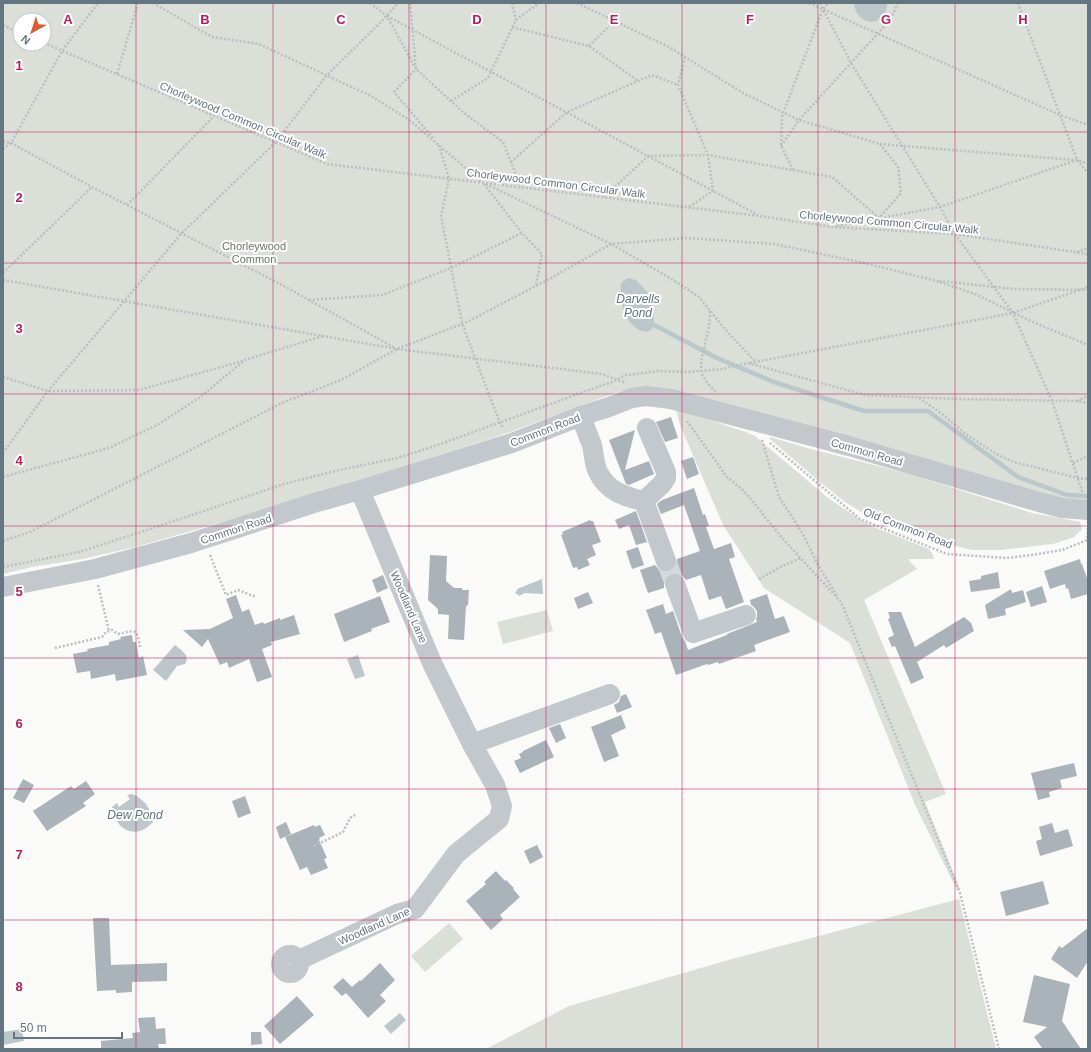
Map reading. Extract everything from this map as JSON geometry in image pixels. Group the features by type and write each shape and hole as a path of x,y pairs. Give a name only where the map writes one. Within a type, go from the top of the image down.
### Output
{"street":[{"name":"Common Road","path":"3,587 95,568 204,539 314,503 512,443 632,398 646,396 671,399 849,446 1062,508 1086,503"},
{"path":"581,416 592,446 598,472 605,484 615,492 629,498 644,501"},
{"path":"644,501 662,484 666,478 666,472 647,428"},
{"name":"Woodland Lane","path":"299,960 398,914 415,909 456,854 498,819 502,806 495,785 472,744 432,663 360,490"},
{"path":"644,501 666,561"},
{"path":"675,584 693,634 746,615"},
{"path":"472,744 610,694"}],"path":[{"path":"3,149 11,143 62,51 98,3"},
{"path":"117,74 138,3"},
{"path":"154,3 212,37 259,44 371,96 408,118 483,183 522,233 542,254 536,286"},
{"path":"370,3 387,16 412,30 760,216"},
{"path":"3,453 48,391 181,234 276,142 326,75 387,16 398,3"},
{"path":"410,3 416,69 394,92 439,145 449,178 441,216 462,324 500,423 512,443"},
{"path":"512,3 516,20"},
{"path":"450,101 488,78 516,20 539,3"},
{"path":"577,3 669,47 743,93 799,120 880,144 1077,160 1088,164"},
{"path":"809,3 1060,116 1088,125"},
{"path":"820,3 851,63 940,207 955,234 1013,313 1052,400 1086,503"},
{"path":"793,170 781,146 782,116 823,9 828,3"},
{"path":"781,146 799,120 891,19 898,3"},
{"path":"1018,3 1077,160 1088,173"},
{"path":"387,16 416,69 464,113 503,142 521,187"},
{"path":"589,46 614,20"},
{"path":"512,28 589,46 639,81"},
{"name":"Chorleywood Common Circular Walk","path":"52,47 327,164 688,207 832,227 955,234 1088,254"},
{"path":"685,57 678,85 708,155 713,191"},
{"path":"511,162 567,112 652,75 678,85"},
{"path":"127,205 214,116"},
{"path":"3,141 11,143 181,234 284,286 397,349"},
{"path":"879,218 901,193 898,166 880,144"},
{"path":"604,197 648,156 708,155 832,177 879,218"},
{"path":"832,227 940,207 1077,160"},
{"path":"483,183 612,244 699,297 728,334 756,362"},
{"path":"3,272 92,187"},
{"path":"688,207 713,191"},
{"path":"309,300 382,295 451,268 522,233"},
{"path":"3,541 30,532 282,403 340,380 397,349 462,324 536,286 612,244 687,238 774,244 864,263 933,280 974,294 1013,313 1088,345"},
{"path":"1077,252 1088,248"},
{"path":"3,280 397,349 602,374 640,388 646,396"},
{"path":"933,280 1015,289 1084,289"},
{"path":"748,363 1013,313 1088,288"},
{"path":"710,311 702,357 702,375 712,389 718,393"},
{"path":"3,377 48,391 139,390 323,336"},
{"path":"3,477 109,448 156,425 199,398 245,360"},
{"path":"1076,401 1088,396"},
{"path":"919,398 942,414 967,435 998,455 1014,462 1078,478 1088,479"},
{"path":"671,399 727,477 744,491 783,539 841,602 960,892 999,1049"},
{"name":"Old Common Road","path":"841,602 803,534 779,497 761,436 860,519 947,554 1006,558 1062,550 1087,540 1088,526"},
{"path":"1073,463 1088,456"},
{"path":"204,539 226,595 238,590 256,598"},
{"path":"759,579 782,566 801,558"},
{"path":"95,568 109,631"},
{"path":"54,648 102,638 106,632 112,630 118,634 133,631 136,632 140,647"},
{"path":"314,846 342,832 350,818 357,814"}],"green space":[{"name":"Chorleywood Common","path":"3,3 1088,3 1088,502 1065,500 635,388 615,393 499,436 265,510 135,547 83,559 32,567 3,574"},
{"path":"675,406 755,436 828,498 859,519 876,528 929,549 932,553 934,559 908,559 917,569 864,600 946,794 925,802 960,889 957,890 916,807 850,643 764,588 723,525 680,425"},
{"path":"770,437 906,473 1032,513 1080,522 1082,529 1074,537 1053,544 1001,550 972,550 939,542 898,529 869,517 845,502 820,482 770,439"},
{"path":"547,610 553,631 503,644 497,622"},
{"path":"959,899 996,1049 486,1049 569,1006 732,959"},
{"path":"449,923 463,939 425,972 411,956"}],"water":[{"path":"854,3 887,3 886,11 883,17 878,21 872,22 866,21 860,17 856,11"},
{"name":"Darvells Pond","path":"628,278 636,280 652,298 654,325 651,330 647,332 639,330 633,326 625,314 621,298 621,283"},
{"path":"542,579 543,594 525,593 519,596 515,592 517,589"},
{"path":"175,645 184,653 187,661 185,664 177,666 166,681 153,670"},
{"path":"358,655 365,676 355,679 347,659"},
{"name":"Dew Pond","path":"132,794 137,796 147,805 153,822 140,831 133,832 122,827 117,822 112,807 117,803 119,807 130,799 127,795"},
{"path":"400,1013 406,1020 391,1034 384,1026"},
{"path":"22,1029 24,1041 3,1045 3,1032"}],"building":[{"path":"671,417 678,438 665,442 656,422"},
{"path":"635,430 625,470 649,461 654,474 629,485 626,484 609,440"},
{"path":"693,457 699,474 687,479 681,461"},
{"path":"694,488 703,515 705,514 709,526 706,527 714,549 731,543 735,557 729,559 744,602 726,609 721,596 709,600 701,575 686,580 682,575 671,573 666,577 664,588 648,593 640,570 655,565 659,570 670,572 675,568 677,559 700,551 684,505 661,514 657,504 662,500"},
{"path":"636,511 647,542 636,545 629,525 619,529 615,520"},
{"path":"590,520 593,521 601,542 592,545 596,555 587,559 590,565 578,570 577,567 573,568 561,535 563,534 562,532"},
{"path":"638,547 644,565 632,569 626,551"},
{"path":"430,555 447,556 446,581 454,588 469,590 468,605 466,606 464,640 448,639 449,615 438,614 438,609 428,600"},
{"path":"1080,559 1088,581 1088,594 1071,599 1068,588 1066,589 1065,584 1050,589 1044,571"},
{"path":"998,572 1000,588 971,592 969,581 981,579 981,576"},
{"path":"383,575 388,588 377,593 372,580"},
{"path":"1042,586 1047,602 1031,607 1026,592"},
{"path":"1011,589 1012,593 1023,590 1026,602 1005,609 1006,615 988,619 985,605"},
{"path":"588,592 593,603 578,609 574,598"},
{"path":"767,594 775,619 784,616 790,632 754,645 756,651 719,664 718,662 707,664 676,675 661,632 655,634 646,610 663,604 666,614 673,611 688,650 757,622 757,611 751,605 750,600"},
{"path":"236,595 242,612 249,609 255,625 263,622 264,624 280,618 280,620 294,615 300,634 271,642 272,645 262,649 272,677 257,682 249,659 229,668 227,662 220,665 208,639 202,647 183,630 210,629 233,618 226,599"},
{"path":"380,596 390,622 344,642 334,614"},
{"path":"888,612 901,612 915,647 964,617 971,623 974,631 946,648 944,645 917,662 924,678 911,684 895,646 892,647 888,638 894,635 888,619 890,618"},
{"path":"132,635 133,642 136,642 139,658 143,656 147,675 116,681 115,674 91,679 90,671 77,673 73,654 88,651 87,649 109,645 109,642 121,639 120,637"},
{"path":"626,694 632,707 617,713 614,705 619,702 621,696"},
{"path":"621,715 626,728 611,735 619,756 604,762 591,727"},
{"path":"560,724 566,738 556,743 549,728"},
{"path":"546,740 554,757 520,773 514,761 521,758 519,754"},
{"path":"1074,763 1077,776 1060,780 1062,788 1049,792 1050,797 1038,800 1031,773"},
{"path":"23,779 34,785 24,803 13,798"},
{"path":"86,781 95,794 83,803 86,806 47,831 33,811 71,786 74,789"},
{"path":"245,796 251,813 238,818 232,801"},
{"path":"286,822 291,834 280,839 276,827"},
{"path":"1052,823 1055,833 1068,829 1073,846 1040,856 1036,841 1042,839 1039,827"},
{"path":"314,825 315,827 320,825 325,835 319,838 319,840 327,858 324,859 328,868 311,875 307,867 300,870 285,837"},
{"path":"537,845 543,857 530,864 524,851"},
{"path":"496,871 514,888 513,889 520,897 500,915 503,919 491,930 466,901 486,884 484,882"},
{"path":"1043,881 1049,904 1006,916 1000,892"},
{"path":"93,918 109,918 111,965 167,963 167,981 132,982 132,992 116,993 116,990 97,991"},
{"path":"1088,928 1088,961 1077,978 1051,959 1059,946 1062,948"},
{"path":"380,963 395,980 380,995 386,1001 368,1018 346,993 342,996 333,987 343,978 352,987 360,980 361,981"},
{"path":"1034,975 1070,984 1062,1021 1081,1049 1043,1049 1034,1037 1047,1027 1023,1022"},
{"path":"297,996 314,1015 280,1044 264,1026"},
{"path":"155,1017 156,1029 165,1028 166,1044 158,1044 159,1049 101,1049 101,1041 133,1038 132,1033 140,1032 138,1018"},
{"path":"251,1032 261,1032 262,1044 251,1045"}],"waterway":[{"path":"654,325 717,358 774,382 864,411 928,411 1018,477 1067,495 1088,496"}],"tunnel":[{"path":"666,561 675,584"}]}
